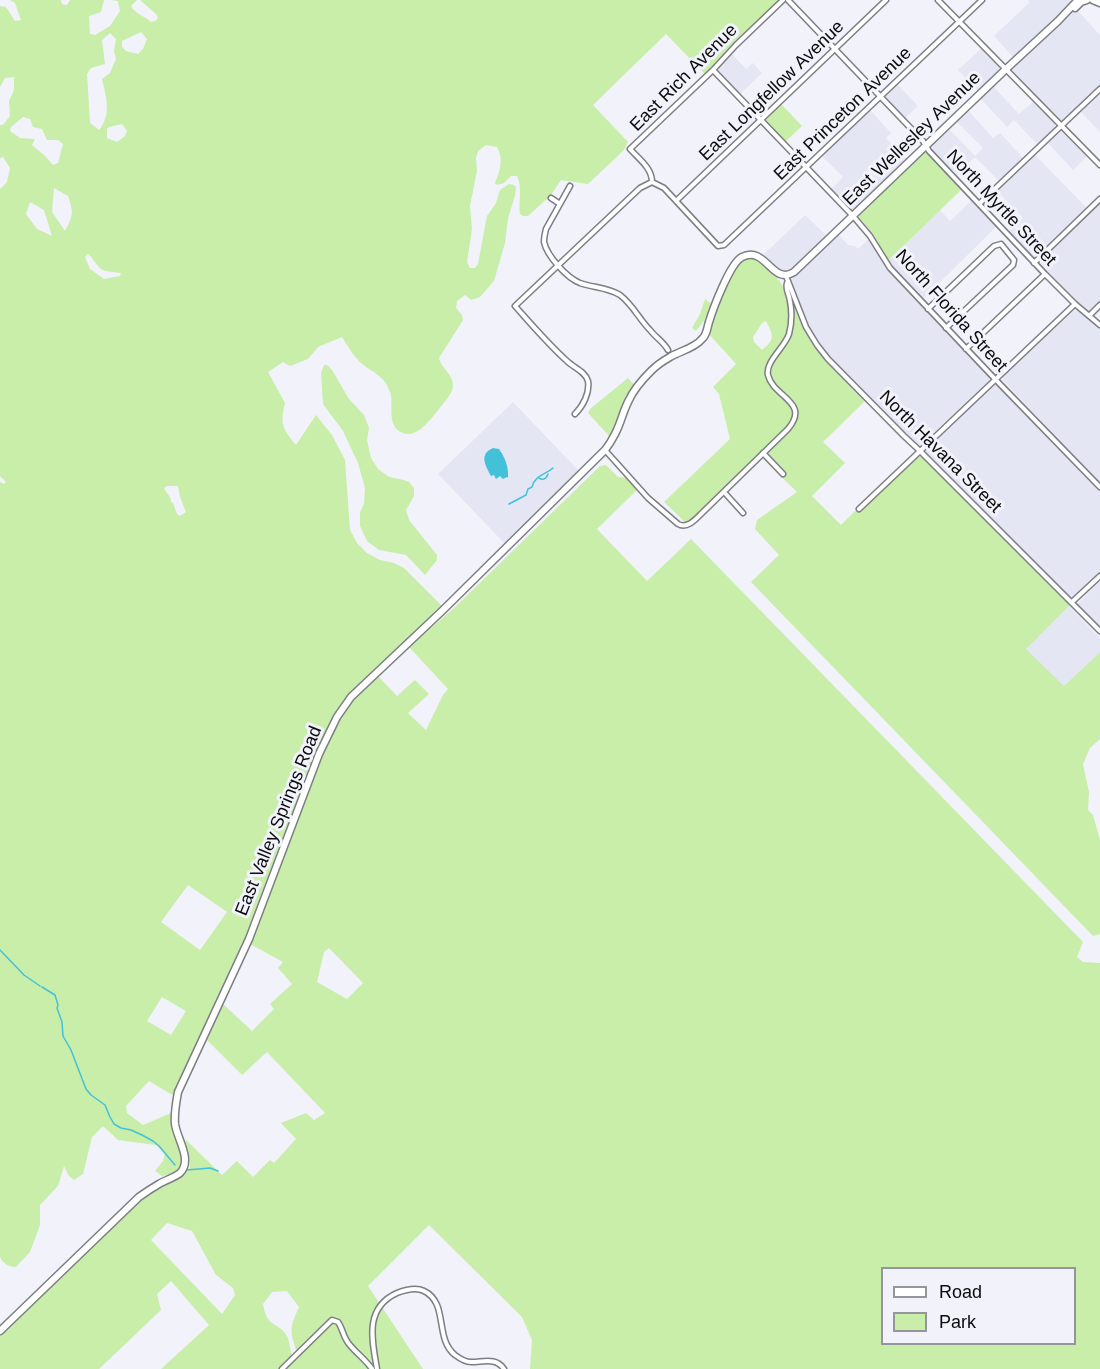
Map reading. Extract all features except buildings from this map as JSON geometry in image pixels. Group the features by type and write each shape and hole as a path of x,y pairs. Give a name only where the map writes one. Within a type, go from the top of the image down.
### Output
{"street":[{"name":"East Rich Avenue","path":"652,182 650,170 630,149 783,0"},
{"name":"North Myrtle Street","path":"788,0 881,96 929,151 1045,274 1100,325"},
{"name":"East Longfellow Avenue","path":"676,201 886,0"},
{"path":"938,0 1100,165"},
{"name":"East Princeton Avenue","path":"676,201 718,246 724,245 982,0"},
{"name":"East Wellesley Avenue","path":"1058,21 1077,0"},
{"name":"East Wellesley Avenue","path":"787,279 1005,70 1058,21 1081,2 1087,0"},
{"path":"1093,0 1100,3"},
{"name":"North Florida Street","path":"713,70 853,216 870,236 890,268 928,309 1100,487"},
{"path":"979,204 1100,89"},
{"path":"574,414 584,404 588,386 586,375 567,361 515,306 640,188 652,182 664,188 676,201"},
{"path":"570,186 546,229 544,236 547,249 559,266 574,280 603,287 620,296 634,308 650,331 663,341 668,350"},
{"path":"551,198 560,204"},
{"path":"1035,263 1100,199"},
{"path":"928,309 994,246 1001,244 1014,260 1013,265 946,328"},
{"name":"East Valley Springs Road","path":"0,1331 139,1197 179,1173 183,1168 184,1153 175,1127 178,1092 249,939 319,754 337,717 351,697 605,450 615,435 629,399 642,380 663,361 703,339 714,308 736,261 745,256 756,256 787,279"},
{"path":"966,349 1045,274"},
{"path":"605,450 655,504 678,524 684,526 698,517 794,422 796,415 792,404 773,384 768,372 771,363 786,341 791,327 787,279"},
{"name":"North Havana Street","path":"787,279 806,327 821,351 1100,631"},
{"path":"859,509 1075,304"},
{"path":"1089,316 1100,305"},
{"path":"763,453 783,474"},
{"path":"723,492 743,513"},
{"path":"1072,602 1100,576"},
{"path":"377,1369 372,1339 373,1320 379,1306 388,1297 412,1289 425,1292 432,1297 439,1311 444,1340 451,1352 470,1362 490,1360 503,1366 504,1369"},
{"path":"282,1369 332,1320 338,1322 350,1345 372,1369"}],"shaded area":[{"path":"1028,0 1076,0 1015,59 994,36 1030,2"},
{"path":"1076,9 1100,35 1100,86 1062,121 1013,69 1016,63"},
{"path":"982,48 1002,70 979,92 958,70"},
{"path":"732,54 746,69 753,63 762,73 740,94 716,70"},
{"path":"897,84 918,106 905,118 884,96"},
{"path":"993,86 1019,114 1034,101 1055,124 1055,128 1038,145 1014,120 1007,127 980,98"},
{"path":"1100,94 1100,132 1081,112"},
{"path":"870,110 891,133 886,138 907,160 853,212 831,189 843,177 822,156"},
{"path":"968,110 993,138 1000,133 1024,159 1000,182 975,157 957,174 931,149 931,144 948,128 975,156 983,148 956,121"},
{"path":"1063,131 1087,156 1073,170 1048,143"},
{"path":"1035,155 1087,208 1034,257 1008,232 1023,218 997,191"},
{"path":"972,200 997,226 924,298 888,261 940,210 950,221"},
{"path":"1100,203 1100,303 1089,312 1078,305 1040,262"},
{"path":"805,215 828,237 789,273 781,272 762,256"},
{"path":"838,234 848,245 858,249 869,239 890,271 989,376 989,381 920,445 913,442 825,353 812,334 791,287 792,278"},
{"path":"1074,310 1100,328 1100,484 1003,380 1003,376"},
{"path":"997,385 1100,491 1100,574 1074,598 1070,598 926,453 928,446 992,386"},
{"path":"513,402 581,473 506,545 438,474"},
{"path":"1100,581 1100,629 1077,606"},
{"path":"1069,606 1100,638 1100,652 1064,686 1025,649"}],"green space":[{"path":"10,0 61,0 62,4 67,5 70,0 104,0 101,12 89,16 90,34 95,35 110,26 120,11 118,1 110,0 137,0 131,6 151,22 158,18 156,14 140,0 780,0 705,74 666,34 593,105 628,142 624,150 588,184 561,180 551,195 528,216 520,214 520,185 517,176 511,176 504,183 497,185 495,183 501,161 497,147 486,145 478,151 477,171 470,206 472,229 467,262 470,268 475,268 478,264 487,216 496,203 500,190 509,184 514,185 516,187 515,196 494,281 480,297 471,300 465,295 457,301 456,308 463,320 439,358 452,378 453,386 445,401 422,428 411,434 405,434 395,427 391,397 387,386 380,377 358,360 342,337 318,347 308,359 290,366 283,362 268,372 285,403 283,426 296,445 316,415 332,435 345,460 350,530 357,543 367,553 380,560 404,568 442,606 343,704 324,737 258,908 174,1096 149,1081 126,1106 127,1113 143,1125 171,1113 183,1163 174,1173 162,1176 155,1171 163,1161 165,1154 156,1145 118,1140 103,1126 92,1137 83,1174 74,1180 64,1166 58,1186 40,1205 40,1225 30,1252 16,1267 7,1265 0,1257 0,482 4,484 6,482 0,476 0,189 7,182 10,168 3,157 0,158 0,125 3,125 10,116 9,101 14,90 14,77 5,78 0,87 0,6 6,7 15,21 21,20 15,3","holes":["141,32 147,39 138,54 126,51 122,47 122,41","110,33 116,39 114,51 116,59 110,73 102,79 107,112 99,130 90,123 87,74 91,68 105,64 102,40","23,117 30,119 33,127 42,129 47,140 58,140 63,144 58,163 53,165 32,145 35,139 20,138 10,131 11,127","122,124 127,131 125,136 117,142 107,138 107,129","54,188 68,196 72,211 65,231 52,212","30,202 44,210 52,236 37,229 26,214","88,254 101,269 121,273 120,276 104,279 90,269 85,257","178,486 186,512 180,516 177,514 164,488","188,885 227,912 200,950 161,922","162,997 186,1011 171,1035 147,1021"]},
{"path":"781,104 802,126 785,142 766,120"},
{"path":"924,152 928,153 961,190 888,261 874,235 859,217 860,213"},
{"path":"744,258 756,259 771,271 786,293 790,311 789,330 768,364 767,375 788,401 793,418 791,424 686,523 664,502 730,439 719,394 713,387 736,364 708,333 733,269","holes":["766,321 772,337 770,343 762,350 754,342 753,337 762,323"]},
{"path":"788,287 803,324 815,345 866,400 823,442 845,463 812,496 841,525 918,456 924,457 1069,602 1069,606 1026,649 1064,686 1100,652 1100,739 1090,748 1083,764 1089,792 1088,810 1093,815 1100,840 1100,934 1093,936 751,582 779,555 755,529 757,520 797,492 761,457 787,433 797,415 797,407 775,384 770,370 787,343 792,328 792,303"},
{"path":"705,299 710,303 709,311 696,331 692,328"},
{"path":"324,365 332,370 349,399 364,415 369,428 367,440 371,458 378,469 389,477 409,482 414,488 414,496 406,510 409,520 437,555 437,560 425,575 406,555 379,550 367,541 360,526 360,512 364,504 365,488 358,463 343,431 323,404 321,373"},
{"path":"628,378 635,386 624,404 611,438 588,413"},
{"path":"606,465 618,477 628,478 638,489 597,529 647,581 691,539 1083,942 1077,957 1083,962 1100,963 1100,1369 530,1369 532,1340 522,1317 429,1225 368,1286 423,1369 376,1369 350,1342 343,1325 333,1318 297,1352 292,1329 299,1307 287,1291 272,1292 263,1304 267,1317 284,1331 289,1341 292,1356 279,1369 161,1369 209,1325 171,1281 157,1294 161,1310 99,1369 0,1369 0,1335 139,1200 160,1185 179,1180 190,1167 185,1139 222,1175 237,1161 253,1177 270,1160 274,1163 296,1139 281,1123 306,1113 314,1120 325,1113 267,1052 242,1075 207,1040 223,1004 252,1031 274,1009 270,1004 292,984 278,968 283,962 250,944 320,761 339,719 353,699 378,676 397,696 415,680 429,694 408,713 426,730 448,689 409,647 453,609 600,466","holes":["329,948 363,983 347,999 317,982 324,952","167,1223 192,1231 216,1275 233,1288 235,1295 222,1314 151,1240"]},
{"path":"332,1322 337,1323 348,1346 362,1358 369,1369 284,1369"}],"water":[{"path":"493,448 499,449 503,456 508,478 503,479 500,476 496,479 494,475 491,476 485,464 486,453"}],"waterway":[{"path":"509,504 526,495 535,480 553,468"},
{"path":"539,478 545,479 548,474"},
{"path":"0,950 24,975 40,986"},
{"path":"42,987 55,995 63,1036 86,1089 105,1105 114,1124 153,1141 175,1165"},
{"path":"187,1170 210,1168 218,1171"}]}
